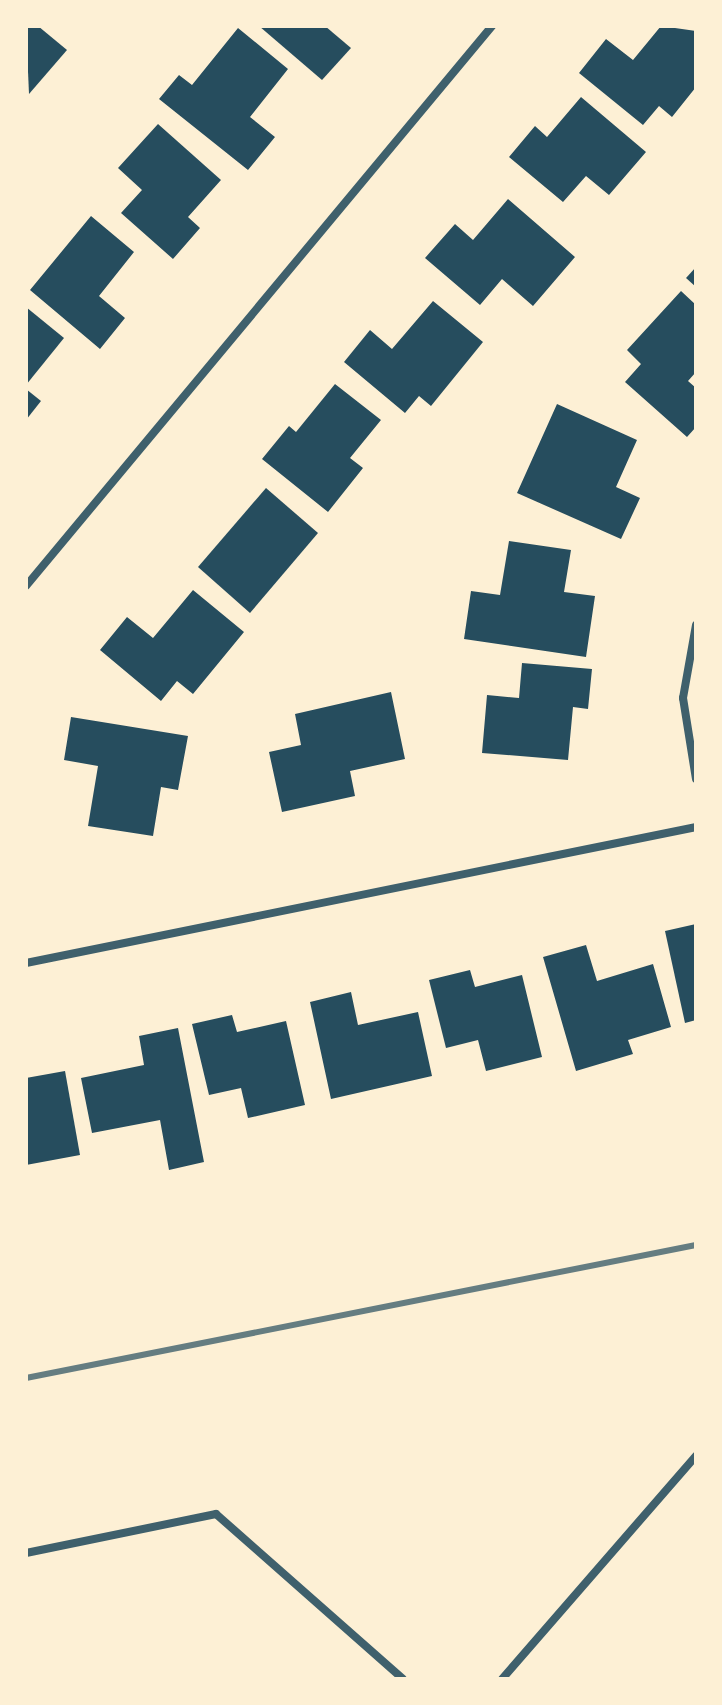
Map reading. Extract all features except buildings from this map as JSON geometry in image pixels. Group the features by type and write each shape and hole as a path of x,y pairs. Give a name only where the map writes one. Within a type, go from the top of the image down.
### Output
{"street":[{"path":"26,586 492,26"},
{"path":"696,625 683,698 696,779"},
{"path":"26,963 696,827"},
{"path":"502,1679 696,1456"},
{"path":"26,1553 216,1514 403,1679"}],"railway":[{"path":"26,1378 696,1245"}]}
